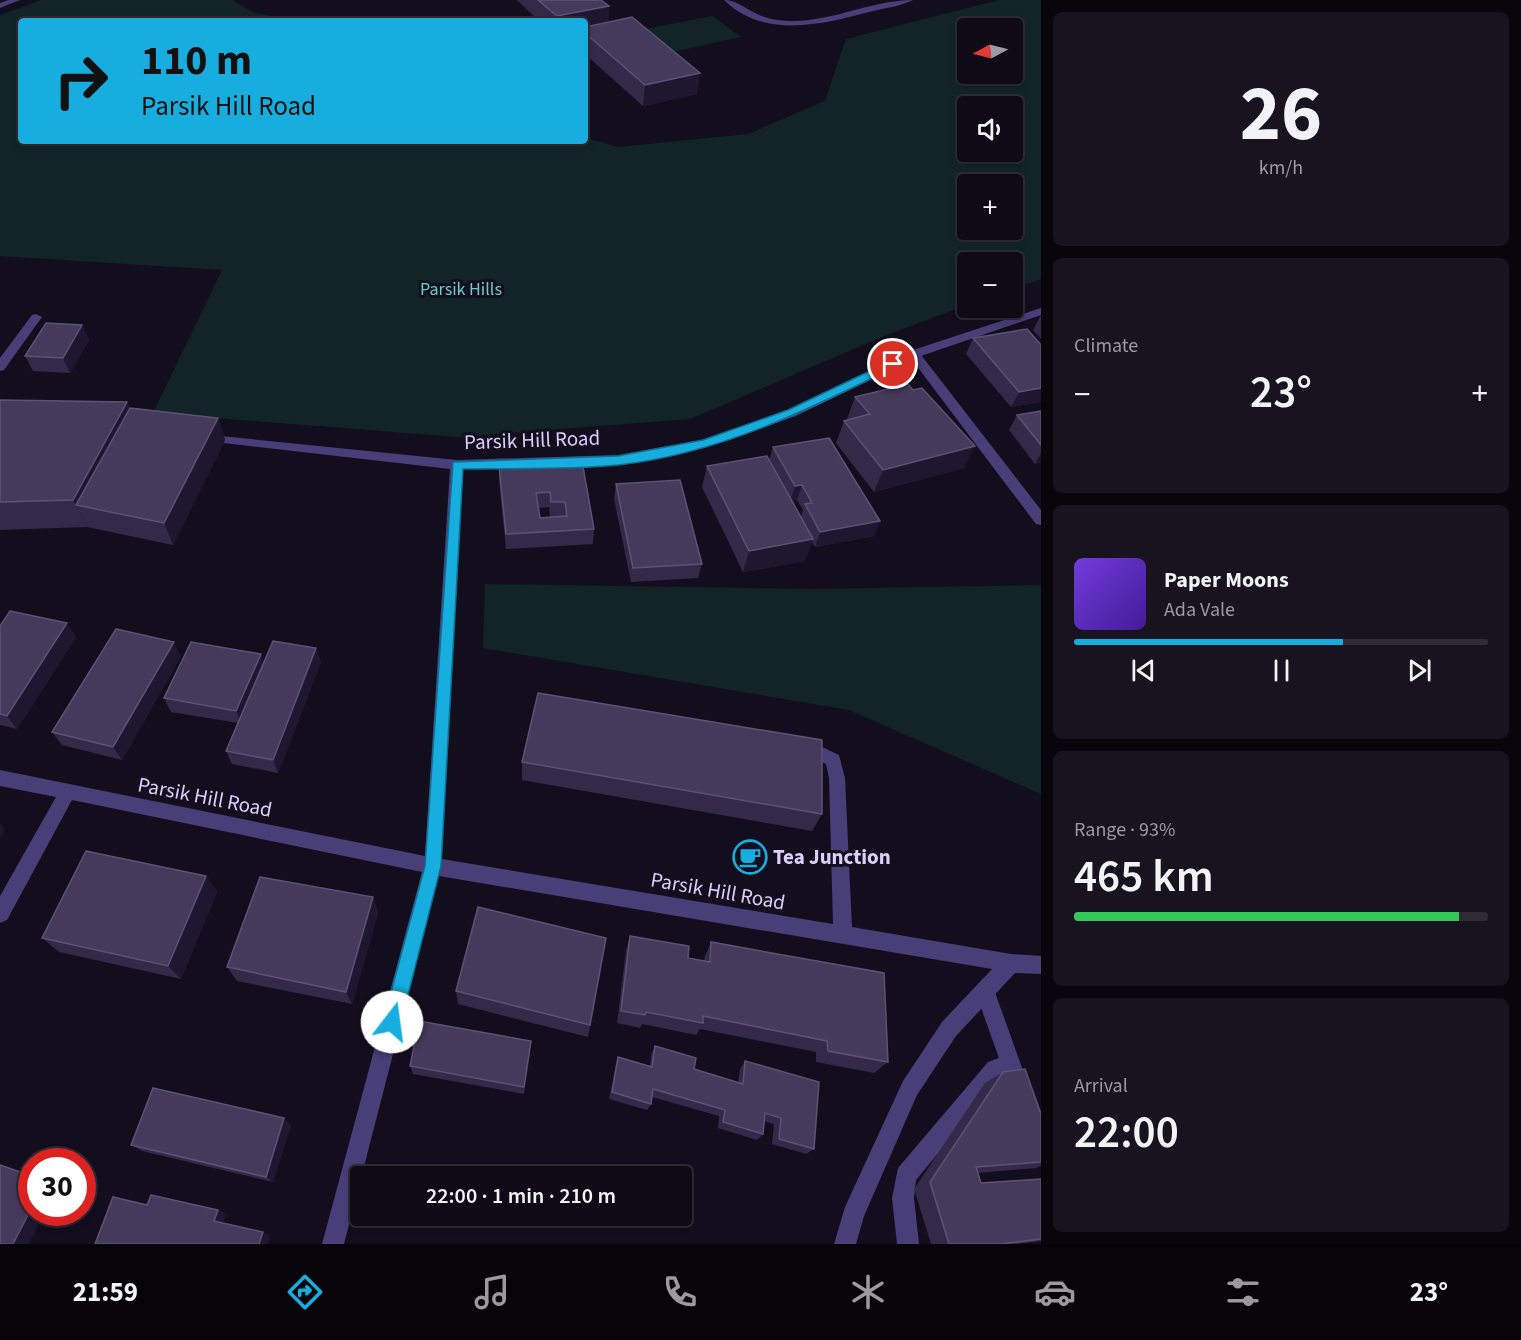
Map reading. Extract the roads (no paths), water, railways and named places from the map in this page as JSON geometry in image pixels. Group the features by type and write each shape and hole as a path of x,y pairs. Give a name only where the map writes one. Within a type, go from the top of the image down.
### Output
{"street":[{"path":"0,6 16,0"},
{"path":"728,0 754,17 774,23 800,23 909,0"},
{"name":"Parsik Hill Road","path":"193,436 457,465 618,460 704,444 792,413 914,354 1041,311"},
{"path":"0,367 36,317"},
{"path":"914,354 1041,520"},
{"path":"333,1244 433,866 457,465"},
{"path":"785,742 807,746 833,760 837,778 843,935"},
{"name":"Parsik Hill Road","path":"0,778 433,866 1011,963 1041,965"},
{"path":"0,914 68,792"},
{"path":"845,1244 853,1215 910,1088 949,1029 1011,963"},
{"path":"985,991 1023,1098"},
{"path":"908,1244 903,1198 906,1176 995,1069 1011,1067"}],"place":[{"name":"Tea Junction","path":"750,857"}],"park label":[{"name":"Parsik Hills","path":"461,289"}]}
